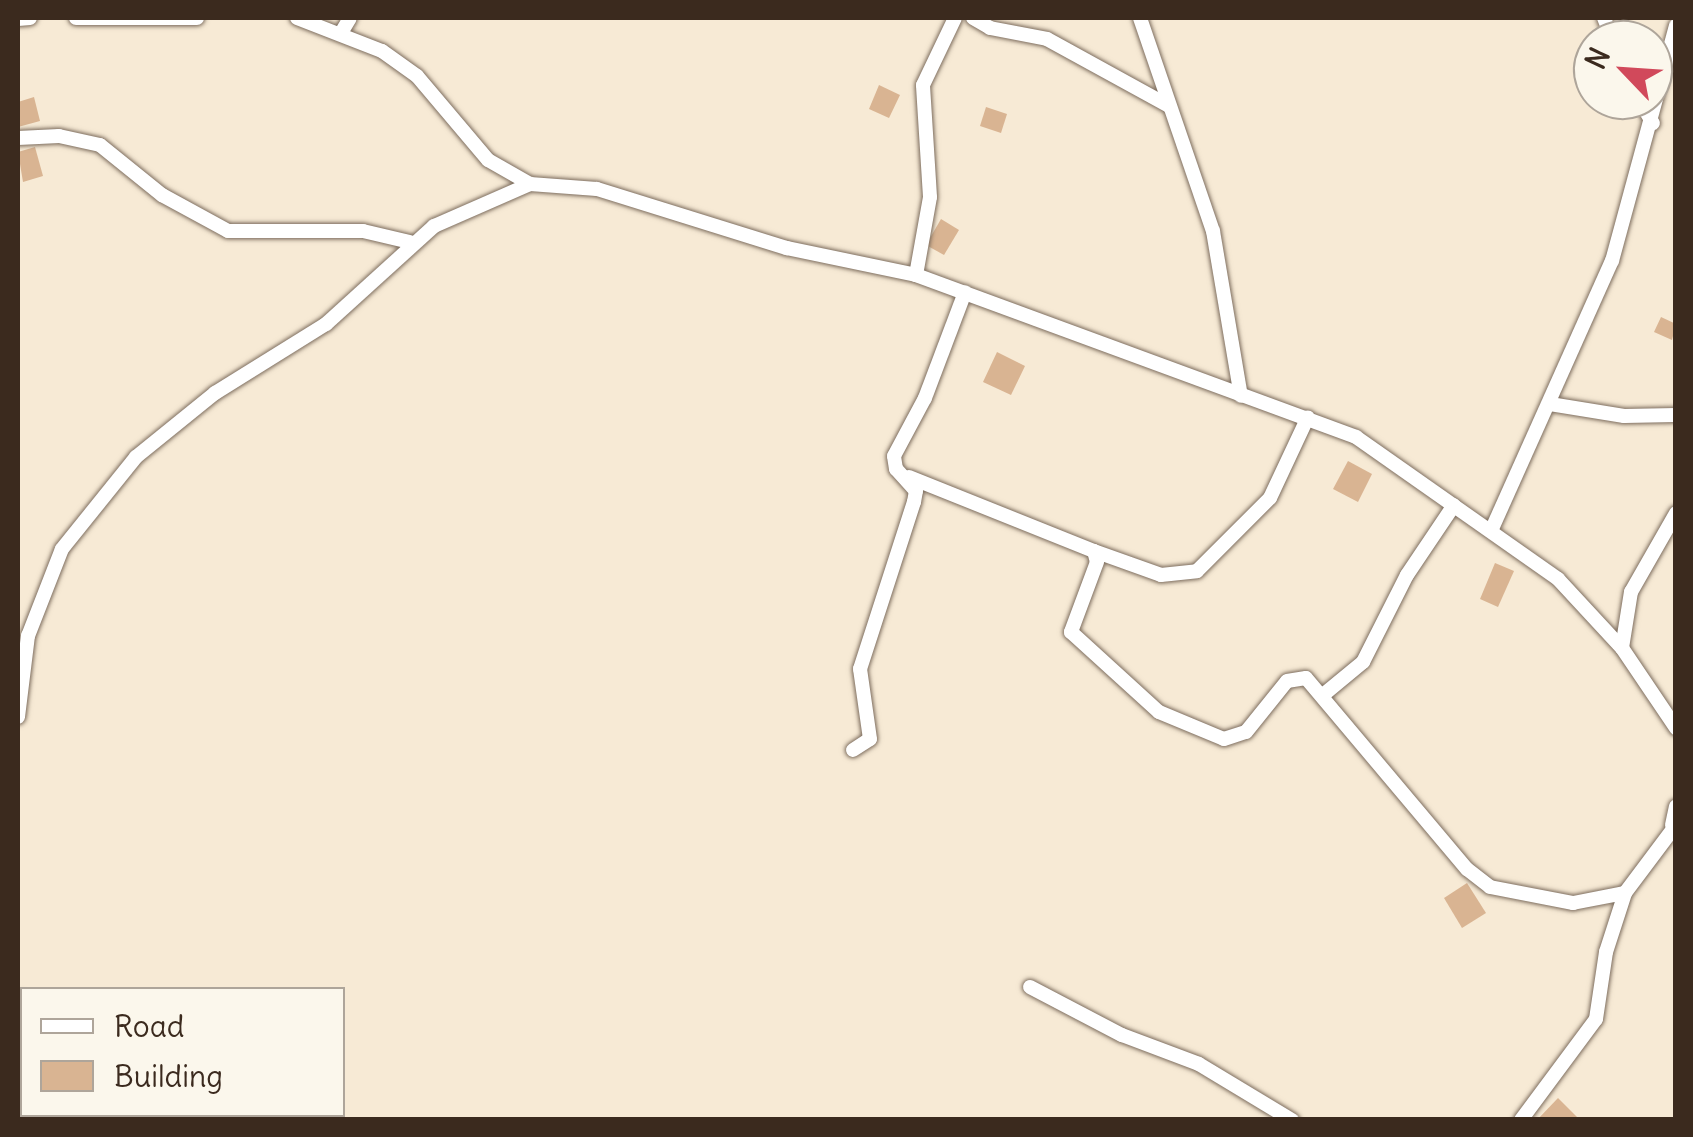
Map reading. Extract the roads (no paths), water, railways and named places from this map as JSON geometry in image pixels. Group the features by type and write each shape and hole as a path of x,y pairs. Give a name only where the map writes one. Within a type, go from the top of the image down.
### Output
{"street":[{"path":"18,19 30,18"},
{"path":"76,18 197,18"},
{"path":"297,18 341,34 418,76 488,160 530,184 651,202 788,248 916,275 1241,396 1308,417 1356,438 1558,579 1622,648 1676,728"},
{"path":"341,34 350,18"},
{"path":"916,275 930,196 923,85 955,18"},
{"path":"974,18 990,28 1047,38 1168,106"},
{"path":"1140,18 1213,231 1241,396"},
{"path":"1491,532 1612,261 1653,124 1676,26"},
{"path":"1651,120 1653,124"},
{"path":"18,138 60,136 100,144 162,195 228,231 248,236 363,230 410,242"},
{"path":"18,717 28,636 62,549 136,457 216,393 326,324 410,242 530,184"},
{"path":"965,292 925,398 894,456 896,469 909,478 1094,552 1160,575 1197,571 1270,498 1308,417"},
{"path":"1550,404 1624,416 1676,415"},
{"path":"853,750 870,738 860,669 914,502 909,478"},
{"path":"1323,695 1362,662 1407,575 1454,504"},
{"path":"1622,648 1631,592 1676,513"},
{"path":"1094,552 1097,562 1071,632 1159,712 1224,739 1246,732 1296,676 1323,695 1467,869 1490,887 1573,903 1625,893"},
{"path":"1521,1120 1596,1019 1606,952 1625,893 1674,825 1676,806"},
{"path":"1030,987 1122,1036 1199,1064 1292,1120"}]}
